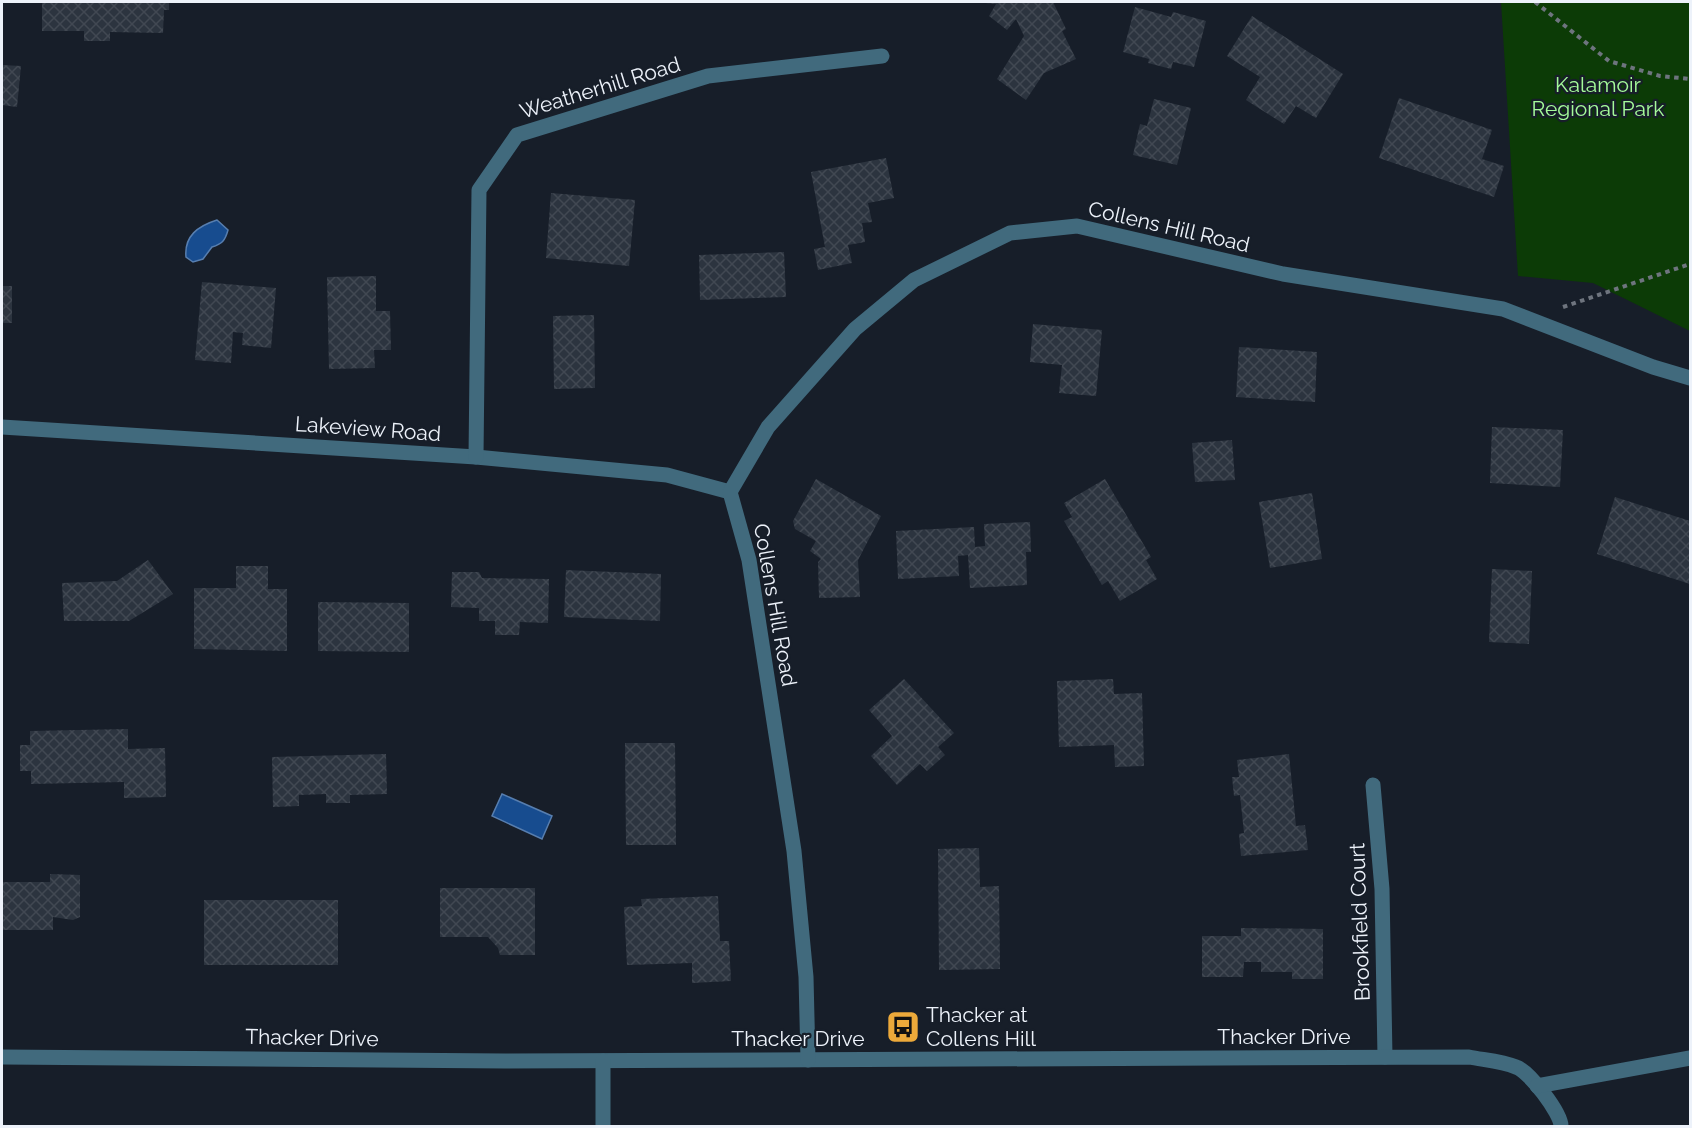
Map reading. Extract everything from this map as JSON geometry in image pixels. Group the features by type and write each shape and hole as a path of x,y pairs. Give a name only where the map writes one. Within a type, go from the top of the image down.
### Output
{"street":[{"name":"Weatherhill Road","path":"476,457 479,190 517,135 708,76 882,56"},
{"name":"Collens Hill Road","path":"808,1060 806,977 794,852 749,560 730,492 768,427 855,329 914,280 1010,233 1077,226 1283,274 1503,309 1653,367 1690,378"},
{"name":"Lakeview Road","path":"2,427 476,457 667,475 730,492"},
{"name":"Brookfield Court","path":"1373,785 1382,889 1385,1057"},
{"name":"Thacker Drive","path":"2,1057 808,1060 1469,1056 1519,1067 1538,1086 1561,1119 1561,1126"},
{"path":"1538,1086 1690,1058"},
{"path":"603,1060 603,1126"}],"path":[{"path":"1535,2 1609,61 1660,75 1690,79"},
{"path":"1566,306 1690,264"}],"green space":[{"name":"Kalamoir Regional Park","path":"1501,2 1690,2 1690,331 1593,283 1518,276"}],"water":[{"path":"217,220 228,230 224,239 212,247 203,259 193,262 186,257 187,243 198,229"},
{"path":"502,794 552,816 542,839 492,816"}],"building":[{"path":"42,2 169,2 169,10 164,10 163,33 110,32 110,41 84,41 84,31 42,31"},
{"path":"976,2 1053,2 1066,29 1062,31 1076,59 1044,73 1026,100 997,79 1024,36 1016,19 1007,30 989,16 996,4"},
{"path":"1135,7 1171,17 1173,12 1206,21 1194,67 1173,62 1171,69 1148,63 1149,59 1123,52"},
{"path":"1252,16 1343,74 1316,118 1296,106 1284,124 1246,100 1260,77 1227,56"},
{"path":"2,65 21,66 17,107 2,105"},
{"path":"1399,98 1492,130 1482,159 1504,166 1494,197 1379,158"},
{"path":"1154,99 1191,108 1177,165 1133,155 1140,124 1147,126"},
{"path":"886,158 894,198 868,203 872,222 862,223 865,242 848,245 852,263 818,270 814,249 825,247 811,172"},
{"path":"551,193 635,200 629,266 546,258"},
{"path":"784,252 786,297 700,300 699,255"},
{"path":"376,276 376,311 390,311 391,350 374,350 375,368 329,369 327,277"},
{"path":"202,282 276,288 271,348 242,345 243,333 233,332 231,363 195,360"},
{"path":"2,286 12,286 12,323 2,323"},
{"path":"594,315 595,388 554,389 553,316"},
{"path":"1033,324 1102,330 1096,396 1059,393 1062,365 1030,362"},
{"path":"1239,347 1317,352 1315,402 1236,397"},
{"path":"1492,427 1563,430 1560,487 1490,483"},
{"path":"1232,440 1235,480 1195,482 1192,443"},
{"path":"816,479 881,516 858,560 860,597 819,598 818,562 821,559 810,551 816,541 795,529 793,521"},
{"path":"1105,479 1151,557 1146,560 1157,579 1120,601 1108,581 1102,585 1064,521 1072,517 1064,503"},
{"path":"1312,493 1322,559 1270,568 1259,502"},
{"path":"1615,497 1690,521 1690,584 1597,554"},
{"path":"1030,522 1031,552 1026,552 1027,585 970,588 968,555 958,556 959,576 898,579 896,531 974,527 975,547 985,546 984,524"},
{"path":"148,560 173,594 129,621 64,621 62,583 117,581"},
{"path":"236,566 268,566 268,589 287,589 287,651 194,649 194,588 236,588"},
{"path":"1492,569 1532,571 1529,644 1489,642"},
{"path":"566,570 661,574 660,621 564,617"},
{"path":"452,572 479,572 482,578 549,579 548,623 520,622 519,635 495,635 495,621 479,621 479,608 451,607"},
{"path":"318,602 409,603 409,652 318,651"},
{"path":"904,679 954,733 938,747 945,755 927,771 920,764 897,785 871,756 892,736 869,710"},
{"path":"1113,679 1114,694 1142,693 1144,766 1115,767 1114,745 1059,747 1057,681"},
{"path":"128,729 128,749 165,748 166,797 124,798 124,782 31,784 31,771 20,771 20,745 30,745 30,731"},
{"path":"625,743 675,743 676,845 626,845"},
{"path":"386,754 387,794 350,795 350,803 326,803 326,794 299,795 299,806 273,807 272,757"},
{"path":"1289,754 1296,826 1305,825 1308,850 1241,856 1239,834 1244,833 1240,795 1234,796 1232,777 1239,777 1237,760"},
{"path":"979,848 980,887 999,886 1000,969 939,970 938,849"},
{"path":"50,874 80,875 80,917 73,920 53,917 53,930 2,930 2,882 50,882"},
{"path":"440,888 535,888 535,955 500,955 498,948 488,937 440,937"},
{"path":"718,896 720,941 729,941 731,981 692,983 692,963 627,965 624,907 642,906 641,899"},
{"path":"204,900 338,900 338,965 204,965"},
{"path":"1241,928 1323,929 1323,979 1292,979 1292,972 1261,972 1261,962 1244,962 1243,977 1202,977 1202,936 1241,936"}],"place":[{"name":"Thacker at Collens Hill","path":"903,1027"}]}
